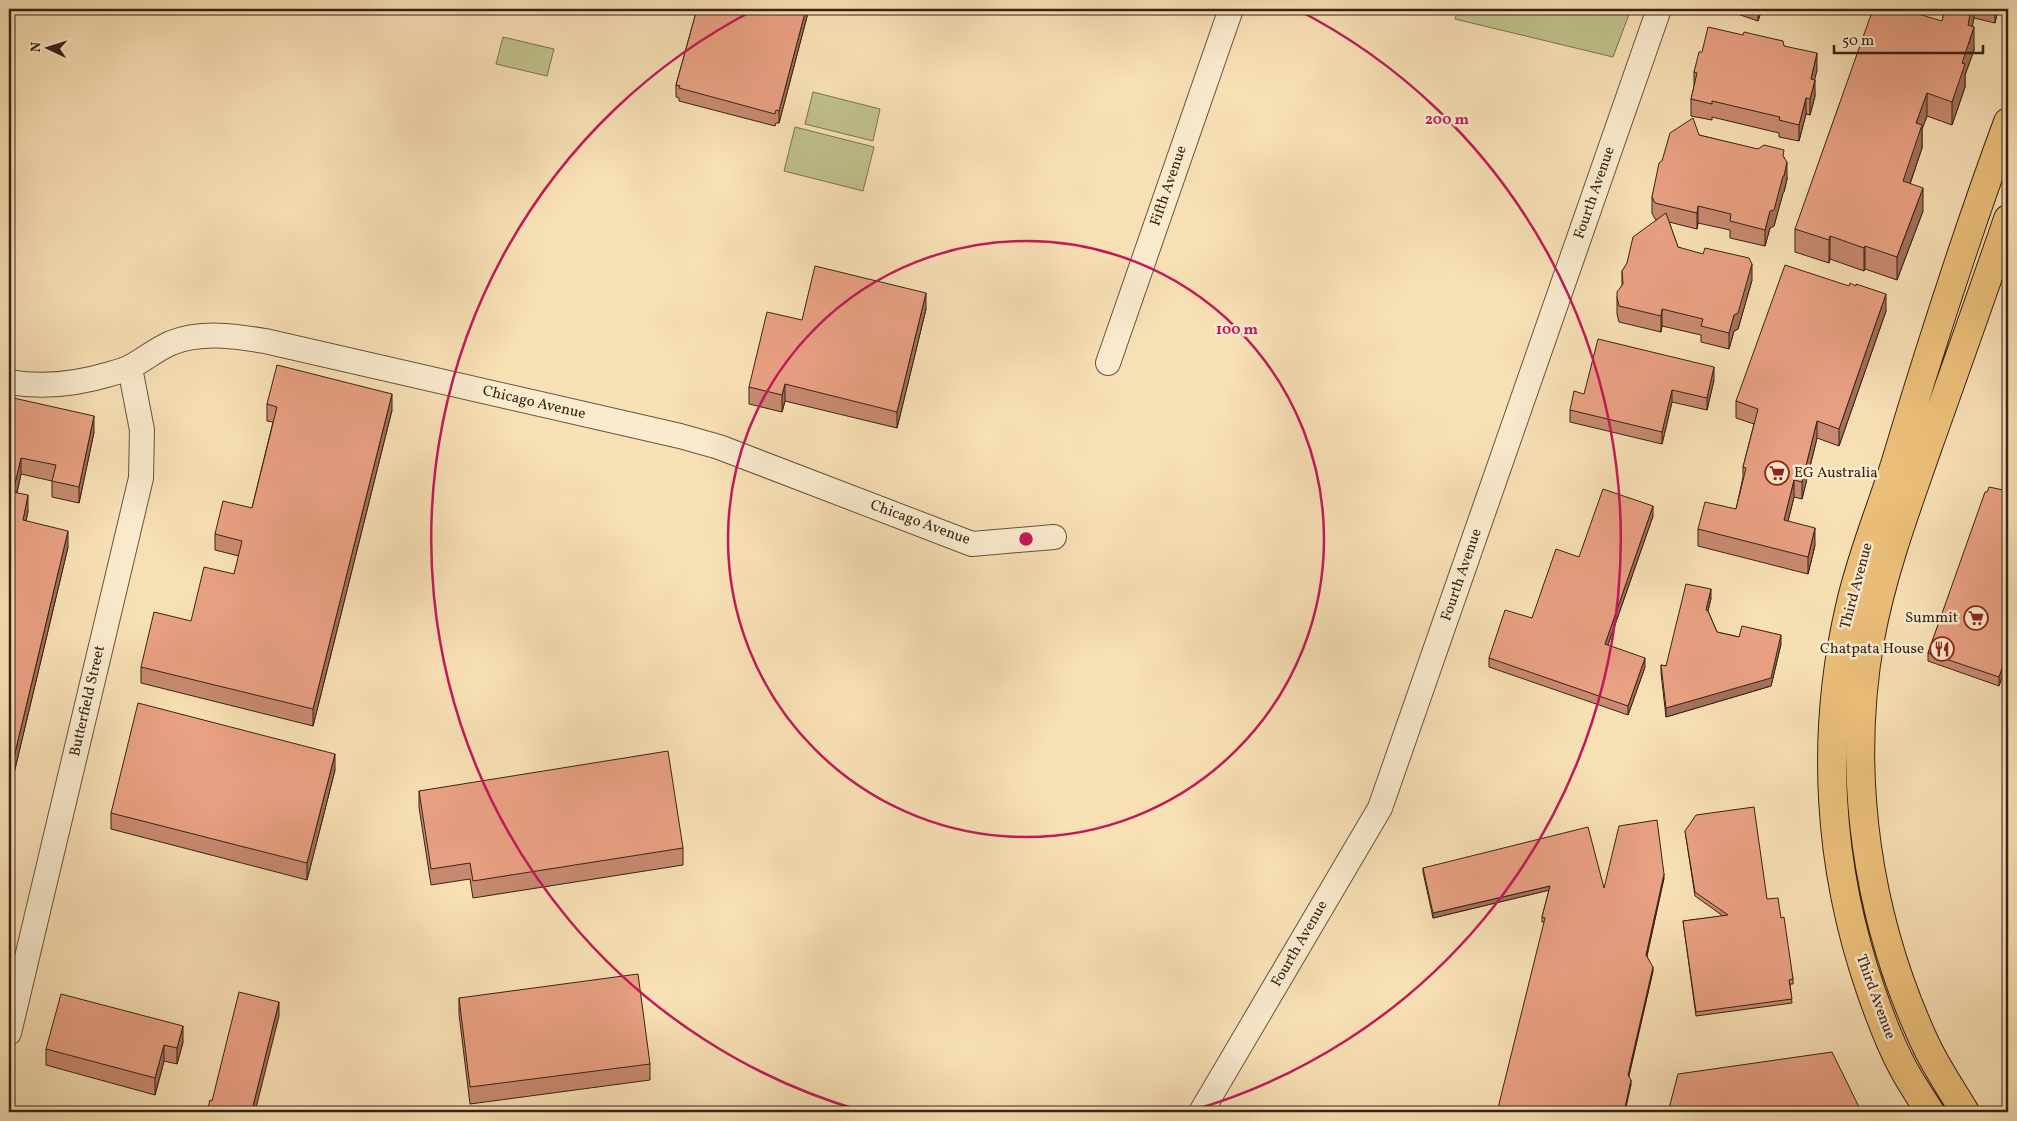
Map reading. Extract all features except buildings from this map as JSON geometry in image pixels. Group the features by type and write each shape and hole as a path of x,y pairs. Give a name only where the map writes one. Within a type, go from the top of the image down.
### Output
{"main road":[{"name":"Third Avenue","path":"1930,1112 1902,1068 1878,1010 1860,960 1846,906 1834,822 1831,780 1832,717 1849,610 1864,553 1895,464 1964,245 2008,122"},
{"name":"Third Avenue","path":"1965,1112 1926,1045 1906,998 1878,905 1869,865 1864,816 1860,760 1861,717 1870,639 1888,565 2008,219"}],"street":[{"name":"Fifth Avenue","path":"1108,363 1231,9"},
{"name":"Fourth Avenue","path":"1202,1112 1380,808 1659,9"},
{"name":"Chicago Avenue","path":"9,382 48,385 89,381 130,368 171,343 192,338 215,335 265,340 680,436 719,448 972,544 1054,537"},
{"name":"Butterfield Street","path":"9,1033 141,478 142,430 130,368"}],"green space":[{"path":"1458,9 1631,9 1613,57 1455,19"},
{"path":"503,37 554,49 547,76 496,64"},
{"path":"813,92 880,109 873,141 805,124"},
{"path":"795,127 874,147 863,191 784,171"}],"place":[{"name":"EG Australia","path":"1777,473"},
{"name":"Summit","path":"1976,618"},
{"name":"Chatpata House","path":"1942,649"}]}
